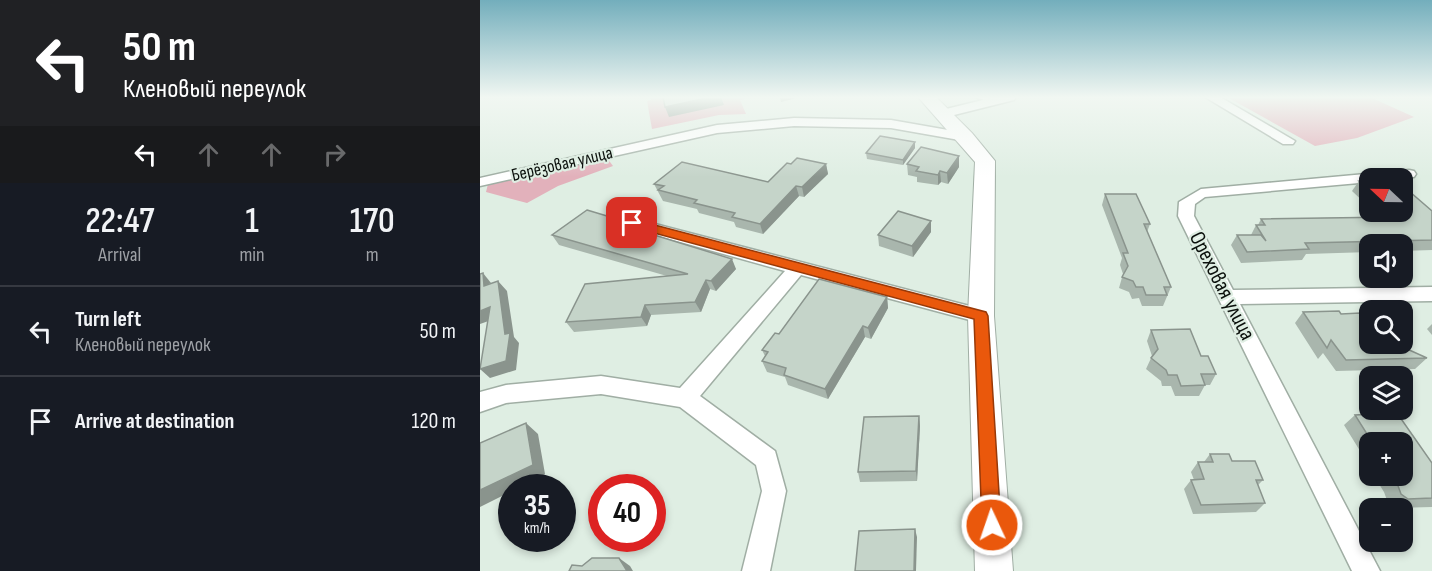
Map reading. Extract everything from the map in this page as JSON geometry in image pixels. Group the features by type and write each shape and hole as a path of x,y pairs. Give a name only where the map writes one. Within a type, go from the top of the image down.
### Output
{"street":[{"name":"Берёзовая улица","path":"480,182 717,129 776,124"},
{"name":"Берёзовая улица","path":"874,124 891,124 965,137"},
{"path":"952,124 985,161 981,316 994,571"},
{"path":"1258,124 1288,141"},
{"name":"Ореховая улица","path":"1359,179 1201,193 1186,202 1186,216 1366,571"},
{"path":"632,223 981,316"},
{"path":"685,398 798,268"},
{"path":"1227,297 1432,294"},
{"path":"480,402 506,394 601,385 685,398 767,459 774,491 756,571"}],"shaded area":[{"path":"651,124 678,124 652,129"},
{"path":"1275,124 1396,124 1357,138 1315,146"},
{"path":"607,158 613,166 558,186 527,203 486,192 488,184"}],"building":[{"path":"880,136 915,142 903,160 866,153"},
{"path":"921,147 959,156 947,173 940,171 938,175 916,171 919,167 907,164"},
{"path":"797,158 826,164 802,187 796,186 760,224 732,217 735,213 694,203 697,200 658,190 664,186 654,184 682,162 768,182 787,163 791,164"},
{"path":"1105,194 1136,194 1150,224 1144,224 1171,287 1164,287 1167,295 1146,295 1143,287 1136,287 1133,281 1122,277 1128,266 1123,253 1128,253"},
{"path":"1413,195 1432,211 1432,240 1413,240 1413,234 1359,234 1359,242 1305,243 1309,249 1247,252 1237,235 1261,235 1266,241 1256,225 1265,225 1261,219 1359,218 1359,222 1413,222"},
{"path":"587,210 617,219 612,222 732,259 711,281 706,280 695,302 645,305 641,317 566,322 585,284 688,274 552,235"},
{"path":"898,211 931,221 912,246 878,235"},
{"path":"483,273 484,286 498,281 505,334 510,333 506,361 480,369 490,307 480,311 480,274"},
{"path":"819,279 887,297 868,328 863,326 825,389 784,375 786,368 762,361 768,352 762,350 775,333 779,334"},
{"path":"1303,312 1359,313 1359,354 1413,354 1413,352 1427,358 1346,360 1331,340 1327,348"},
{"path":"1190,329 1201,356 1208,356 1216,374 1201,374 1205,385 1181,386 1177,375 1168,375 1166,370 1151,358 1158,349 1151,330"},
{"path":"1355,415 1359,415 1359,420 1402,420 1410,432 1366,432"},
{"path":"919,416 916,471 858,472 864,417"},
{"path":"526,423 533,465 514,474 498,474 498,482 480,490 480,443"},
{"path":"1413,436 1432,463 1432,498 1407,498 1401,494 1398,486 1413,486"},
{"path":"1210,454 1229,454 1232,461 1255,461 1263,480 1256,480 1265,503 1201,505 1191,480 1204,479 1198,462 1213,462"},
{"path":"915,529 914,571 855,571 859,531"},
{"path":"592,558 619,558 627,571 569,571 572,565 582,566"}],"route":[{"path":"632,223 981,316 992,525"}]}
